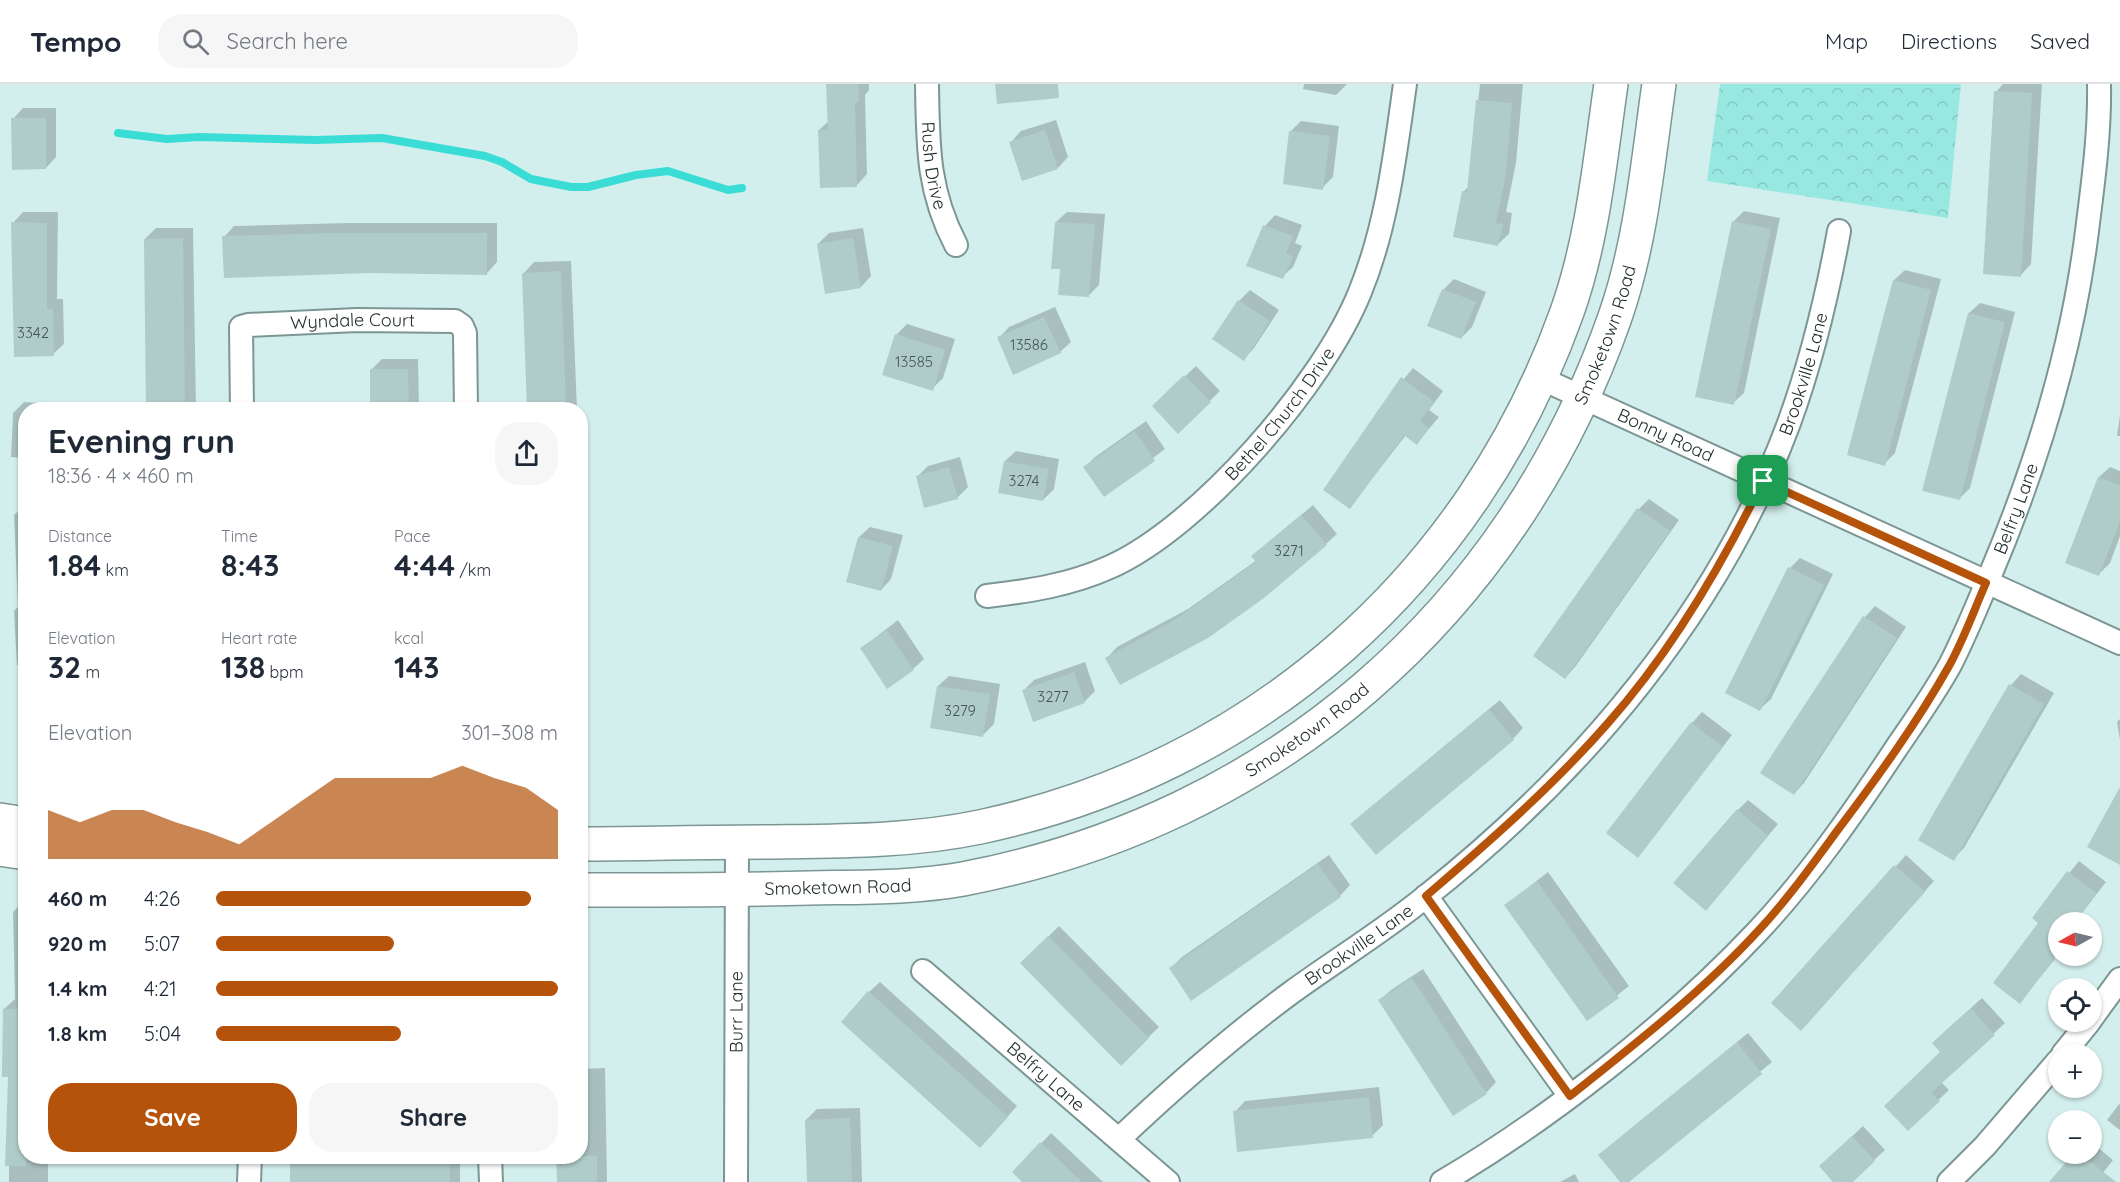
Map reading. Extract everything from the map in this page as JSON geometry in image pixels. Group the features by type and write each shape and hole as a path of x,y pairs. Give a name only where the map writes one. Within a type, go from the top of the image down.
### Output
{"main road":[{"path":"588,844 878,840 981,827 1057,807 1122,785 1184,757 1234,729 1301,681 1385,607 1432,553 1474,495 1512,434 1540,378 1567,312 1581,265 1596,192 1611,84"},
{"name":"Smoketown Road","path":"588,890 892,887 958,879 1024,866 1092,845 1161,818 1259,766 1325,722 1386,671 1438,618 1506,534 1538,482 1582,398 1615,316 1633,251 1659,84"},
{"path":"0,820 18,823"},
{"path":"0,849 18,852"}],"street":[{"name":"Rush Drive","path":"927,84 928,158 932,181 946,226 956,245"},
{"name":"Bethel Church Drive","path":"987,596 1038,590 1071,582 1111,567 1156,541 1183,520 1230,475 1268,433 1311,378 1342,330 1360,292 1378,242 1390,190 1405,84"},
{"name":"Belfry Lane","path":"1442,1182 1486,1156 1570,1096 1652,1030 1758,931 1798,884 1872,785 1950,664 2038,455 2064,364 2080,286 2093,186 2099,84"},
{"name":"Brookville Lane","path":"1119,1139 1200,1064 1291,993 1426,896 1550,785 1610,722 1657,661 1700,598 1763,481 1788,425 1811,357 1826,302 1839,231"},
{"name":"Wyndale Court","path":"242,402 241,327 357,320 454,321 462,326 465,333 466,402"},
{"name":"Bonny Road","path":"1540,378 2120,643"},
{"name":"Burr Lane","path":"736,1182 737,842"},
{"path":"1426,896 1570,1096"},
{"name":"Belfry Lane","path":"923,971 1168,1182"},
{"path":"2102,1004 2120,979"},
{"path":"2071,1044 2080,1032"},
{"path":"1949,1182 1985,1146 2048,1073"},
{"path":"249,1182 250,1164"},
{"path":"490,1164 491,1182"}],"green space":[{"path":"1720,84 1961,84 1948,218 1707,181"}],"building":[{"path":"826,84 858,84 859,102 855,103 857,187 820,188 818,130 828,130"},
{"path":"995,84 1058,84 1059,98 997,104"},
{"path":"1994,91 2032,93 2021,277 1983,274"},
{"path":"1476,100 1512,103 1506,174 1496,223 1503,224 1498,246 1453,237 1462,191 1467,192"},
{"path":"11,118 46,118 46,169 12,170"},
{"path":"1045,130 1058,169 1022,181 1009,142"},
{"path":"1289,131 1330,136 1323,190 1283,184"},
{"path":"1732,221 1771,229 1734,405 1695,397"},
{"path":"11,222 47,223 47,309 53,309 54,356 14,357"},
{"path":"1055,222 1095,224 1089,297 1058,295 1060,269 1051,269"},
{"path":"1263,225 1293,236 1286,253 1293,257 1283,279 1246,266"},
{"path":"487,233 487,275 369,273 224,278 222,236"},
{"path":"183,238 185,402 146,402 144,239"},
{"path":"853,238 861,288 825,294 817,244"},
{"path":"561,271 566,402 527,402 522,273"},
{"path":"1893,280 1931,290 1885,466 1847,455"},
{"path":"1442,289 1476,302 1461,339 1427,326"},
{"path":"1238,300 1270,321 1244,361 1212,339"},
{"path":"1968,313 2005,322 1960,500 1922,491"},
{"path":"1044,317 1061,353 1013,375 997,337"},
{"path":"895,334 945,350 933,391 882,375"},
{"path":"370,369 408,369 409,402 370,402"},
{"path":"1184,375 1211,402 1178,434 1152,406"},
{"path":"1401,377 1434,402 1420,421 1429,428 1417,445 1404,435 1350,509 1323,490"},
{"path":"1135,431 1155,461 1104,497 1083,467"},
{"path":"1004,461 1049,469 1043,501 998,493"},
{"path":"949,467 958,499 924,508 916,476"},
{"path":"2098,477 2120,485 2120,521 2099,576 2065,563"},
{"path":"1637,508 1670,531 1565,679 1533,656"},
{"path":"1301,515 1327,545 1264,598 1208,638 1120,685 1105,658 1176,619 1256,562 1251,556"},
{"path":"858,537 893,546 881,591 846,582"},
{"path":"1788,567 1824,585 1760,711 1725,693"},
{"path":"1863,616 1897,638 1794,795 1760,773"},
{"path":"887,630 914,670 887,689 860,648"},
{"path":"1074,672 1085,703 1033,722 1022,690"},
{"path":"2009,684 2044,704 1954,861 1918,840"},
{"path":"937,686 990,694 983,737 930,728"},
{"path":"1489,709 1514,740 1376,855 1350,824"},
{"path":"1691,722 1723,747 1638,858 1606,833"},
{"path":"2120,787 2120,865 2087,847"},
{"path":"1737,809 1768,836 1706,911 1673,883"},
{"path":"1318,864 1341,897 1191,1001 1169,968"},
{"path":"1894,865 1925,892 1801,1031 1771,1003"},
{"path":"2067,871 2097,893 2082,912 2048,912 2048,966 2020,1004 1993,983 2038,923 2032,918"},
{"path":"1537,881 1619,998 1587,1021 1504,905"},
{"path":"1048,936 1149,1038 1121,1066 1020,963"},
{"path":"1412,978 1487,1094 1453,1116 1378,1000"},
{"path":"868,991 1008,1117 980,1148 841,1022"},
{"path":"1971,1008 1995,1035 1931,1093 1940,1101 1908,1131 1884,1106 1940,1052 1932,1043"},
{"path":"3,1009 18,1009 18,1164 26,1164 26,1166 5,1166 8,1077 2,1077"},
{"path":"1737,1042 1762,1074 1629,1182 1620,1182 1598,1155"},
{"path":"1369,1097 1373,1138 1237,1152 1233,1111"},
{"path":"850,1118 852,1182 807,1182 805,1120"},
{"path":"1852,1136 1875,1161 1853,1182 1833,1182 1819,1166"},
{"path":"1040,1142 1082,1182 1022,1182 1012,1172"},
{"path":"588,1156 597,1156 597,1182 557,1182 556,1164 588,1164"},
{"path":"290,1164 450,1164 450,1182 290,1182"},
{"path":"2064,1164 2094,1164 2116,1182 2049,1182"}],"waterway":[{"path":"118,133 167,139 199,137 316,140 382,138 485,156 502,162 531,179 571,187 588,187 636,175 668,171 728,190 742,188"}],"route":[{"path":"1763,481 1986,583 1950,664 1872,785 1798,884 1758,931 1728,960 1652,1030 1570,1096 1426,896 1504,829 1610,722 1657,661 1700,598 1738,532 1763,481"}]}
